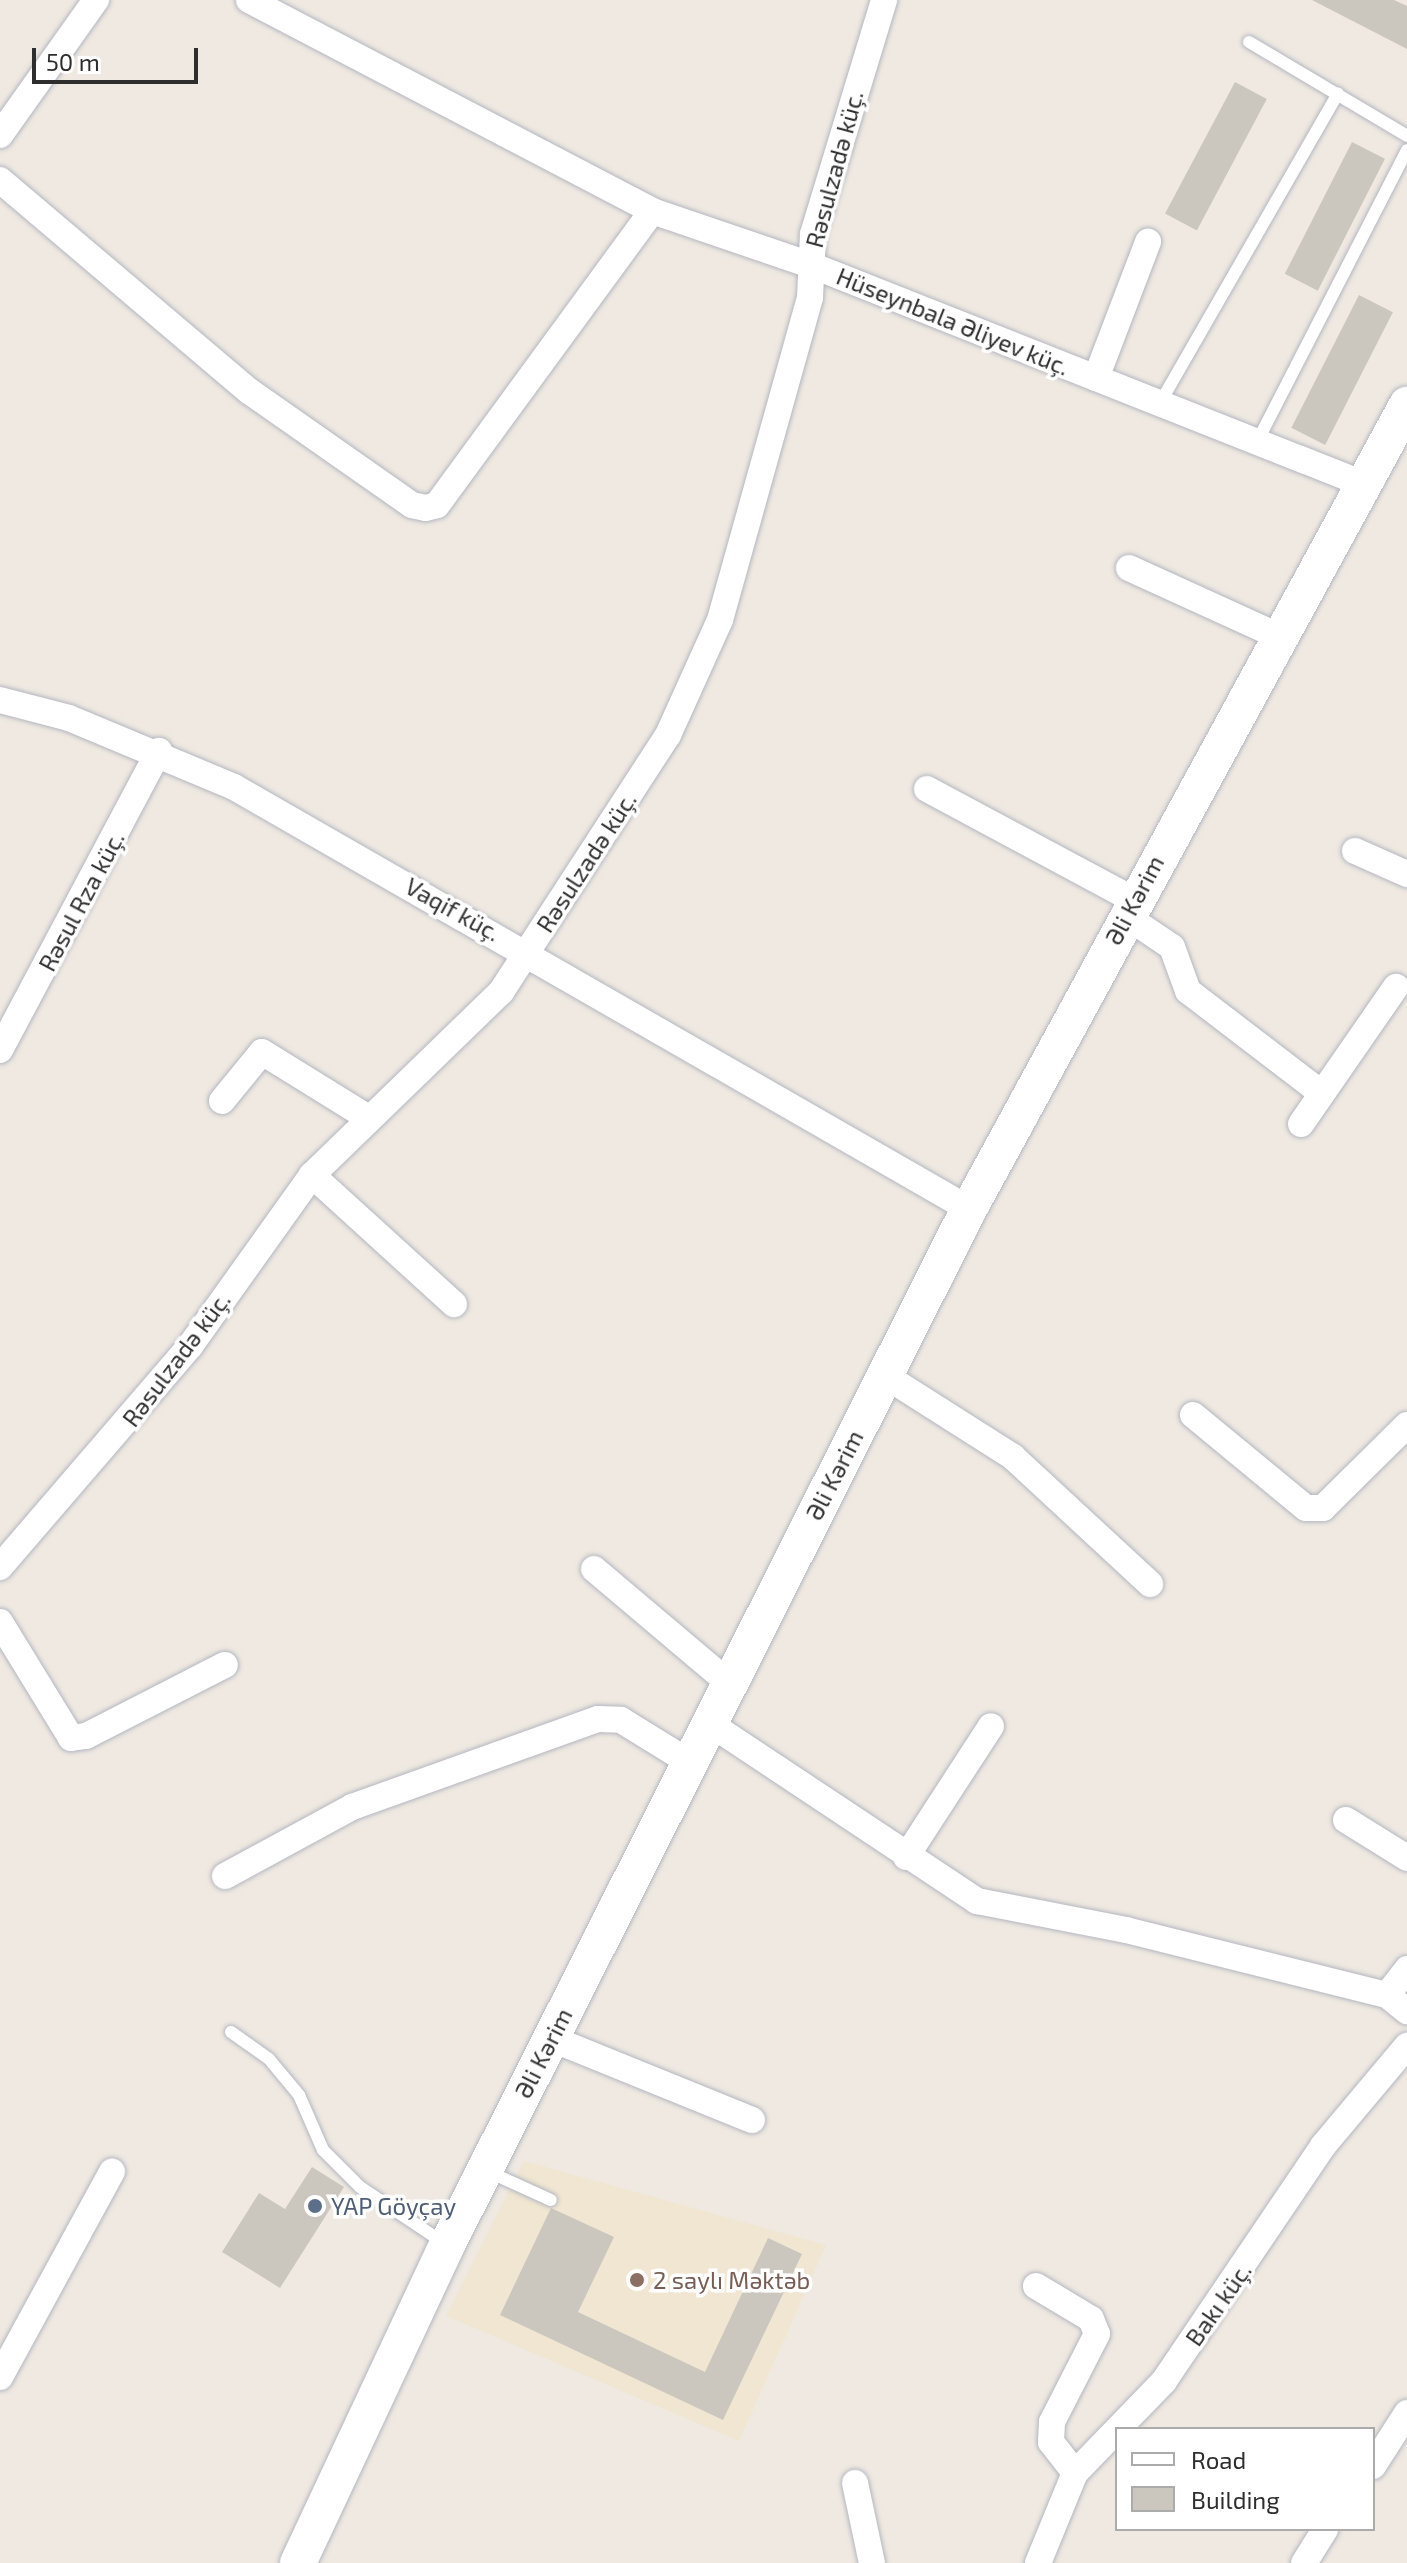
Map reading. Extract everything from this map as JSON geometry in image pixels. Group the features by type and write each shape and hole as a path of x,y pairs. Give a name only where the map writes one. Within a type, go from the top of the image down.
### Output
{"main road":[{"name":"Əli Kərim","path":"298,2563 484,2170 969,1209 1361,483 1407,405"}],"street":[{"path":"0,135 96,0"},
{"name":"Hüseynbala Əliyev küç.","path":"249,0 652,211 811,265 1361,483"},
{"name":"Rəsulzadə küç.","path":"0,1567 190,1346 312,1175 367,1117 501,992 668,735 706,659 810,298 813,234 884,0"},
{"path":"0,180 249,391 412,505 426,508 437,505 652,211"},
{"path":"1096,378 1148,242"},
{"path":"1129,568 1278,636"},
{"name":"Vaqif küç.","path":"0,700 159,751 528,951 969,1209"},
{"name":"Rəsul Rza küç.","path":"0,1050 159,751"},
{"path":"927,789 1130,908 1172,947 1188,991 1319,1091"},
{"path":"1355,851 1407,874"},
{"path":"1301,1124 1319,1091 1343,1071 1396,987"},
{"path":"222,1101 262,1052 367,1117"},
{"path":"312,1175 454,1304"},
{"path":"884,1375 1013,1457 1150,1584"},
{"path":"1193,1415 1306,1508 1323,1508 1407,1425"},
{"path":"594,1569 729,1683"},
{"path":"0,1622 71,1738 86,1736 225,1665"},
{"path":"225,1876 352,1807 598,1719 621,1720 689,1762"},
{"path":"709,1723 906,1857 977,1901 1126,1930 1397,2003 1407,1969"},
{"path":"906,1857 991,1726"},
{"path":"1346,1820 1407,1858"},
{"path":"550,2038 752,2120"},
{"name":"Bakı küç.","path":"1120,2427 1164,2381 1323,2146 1407,2046"},
{"path":"0,2377 112,2172"},
{"path":"1036,2286 1091,2319 1097,2334 1052,2422 1051,2442 1075,2473"},
{"path":"1375,2463 1407,2413"},
{"name":"Bakı küç.","path":"1038,2563 1075,2473 1115,2432"},
{"path":"855,2483 872,2563"},
{"path":"1304,2563 1324,2531"}],"lane":[{"path":"1249,42 1407,136"},
{"path":"1160,403 1338,94"},
{"path":"1257,442 1407,150"},
{"path":"231,2032 269,2059 299,2095 323,2150 360,2187 447,2245"},
{"path":"484,2170 551,2200"}],"shaded area":[{"name":"2 saylı Məktəb","path":"524,2161 826,2245 739,2441 446,2316"}],"building":[{"path":"1312,0 1394,0 1407,6 1407,49"},
{"path":"1235,82 1267,99 1197,230 1165,214"},
{"path":"1352,142 1385,159 1318,291 1285,274"},
{"path":"1359,295 1393,312 1325,445 1291,428"},
{"path":"312,2167 344,2187 280,2288 222,2252 259,2193 285,2209"},
{"path":"551,2208 614,2237 578,2312 705,2372 768,2238 802,2254 723,2420 500,2315"}],"place":[{"name":"YAP Göyçay","path":"315,2206"},
{"name":"2 saylı Məktəb","path":"637,2280"}]}
